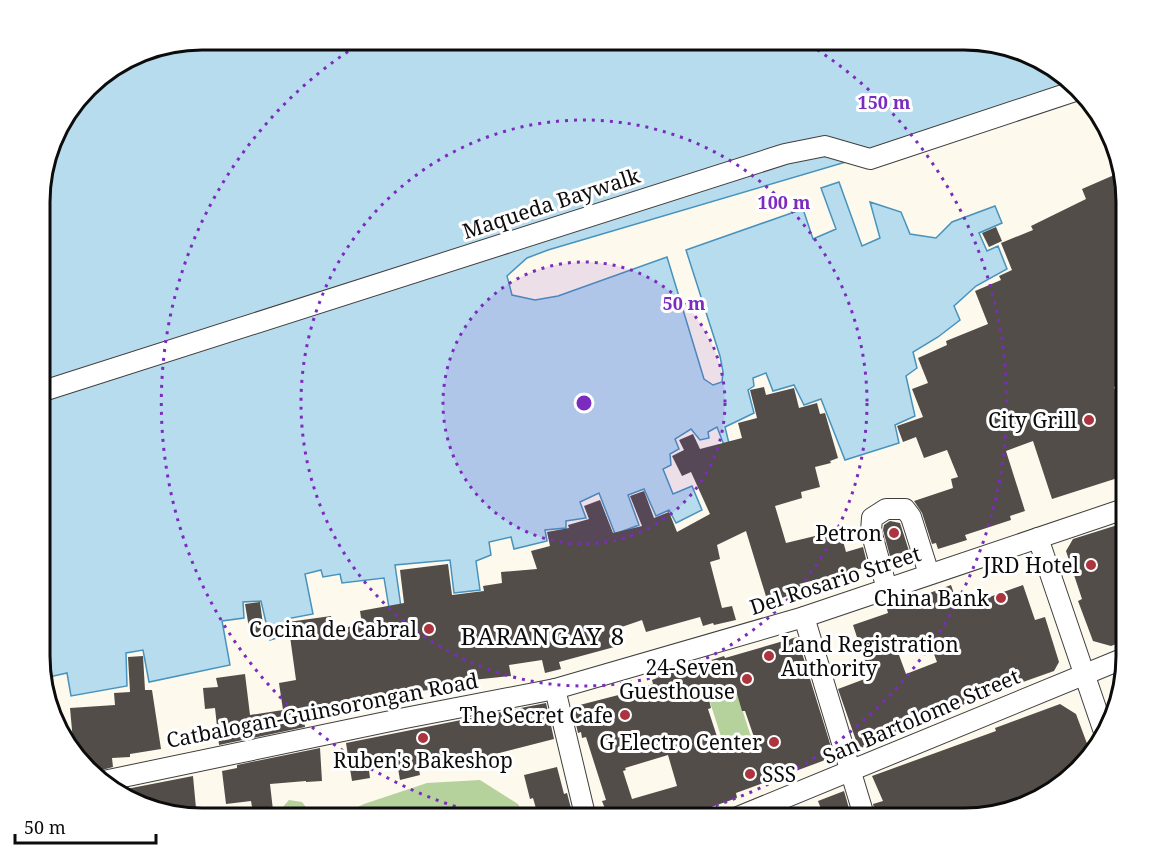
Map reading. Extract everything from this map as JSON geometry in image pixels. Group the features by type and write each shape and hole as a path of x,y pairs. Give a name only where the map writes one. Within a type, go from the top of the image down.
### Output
{"street":[{"name":"Maqueda Baywalk","path":"49,389 786,154 825,146 870,159 1070,92"},
{"path":"887,589 871,531 872,518 886,509 905,509 911,517 929,574"},
{"name":"Del Rosario Street","path":"555,689 804,617 1116,512"},
{"path":"1038,538 1101,723"},
{"path":"804,617 862,808"},
{"name":"San Bartolome Street","path":"760,808 1116,661"},
{"path":"555,689 583,808"},
{"name":"Catbalogan-Guinsorongan Road","path":"112,779 405,717 555,689"}],"green space":[{"path":"735,687 752,740 725,749 708,696"},
{"path":"480,780 518,804 520,808 355,808 427,783"},
{"path":"289,800 302,802 307,808 282,808"}],"water":[{"path":"201,49 975,50 994,52 1023,61 1041,70 1066,88 883,151 548,250 527,258 507,276 512,295 535,300 558,296 667,257 704,379 713,385 722,382 720,356 686,250 803,209 813,239 836,229 821,188 839,182 862,246 880,238 870,202 901,212 910,234 936,238 952,222 995,206 1002,223 979,233 987,251 998,246 1007,269 976,286 954,306 960,320 913,352 917,368 906,376 915,416 895,425 899,443 845,460 821,399 804,405 794,385 773,391 766,373 753,378 754,386 748,390 754,413 725,427 732,456 729,458 717,427 708,432 709,438 700,440 691,429 675,439 679,449 670,454 671,465 663,469 673,494 692,486 702,510 676,523 669,510 656,516 644,489 628,495 639,525 615,534 599,493 580,502 586,518 566,521 566,528 545,530 547,541 514,549 511,537 489,542 491,555 476,561 480,590 454,593 450,560 395,565 401,607 389,608 384,578 342,583 340,574 323,577 321,570 305,574 313,614 286,619 287,635 270,640 261,601 243,602 244,618 222,621 230,665 149,682 143,650 126,653 127,686 71,696 67,673 51,677 50,667 49,201 55,162 70,125 87,101 101,87 125,70 162,55"}],"building":[{"path":"1114,175 1116,191 1116,386 1114,387 1116,393 1116,479 1052,499 1033,441 1006,451 1025,511 1010,516 1011,520 965,535 967,540 938,549 936,543 932,544 922,513 914,501 953,488 951,479 958,477 947,450 924,458 916,437 903,442 897,426 923,417 912,389 928,383 918,358 947,345 946,341 988,324 975,291 1001,280 999,276 1012,270 1001,243 1033,230 1031,226 1086,199 1082,189"},
{"path":"996,227 1002,241 989,247 982,233"},
{"path":"764,387 766,395 794,388 799,408 817,403 820,414 825,413 838,458 830,461 831,463 815,467 820,487 801,492 802,498 775,506 786,543 840,530 846,552 863,547 867,563 862,565 863,568 799,584 801,591 768,603 746,531 717,545 720,559 710,562 722,608 732,606 736,620 703,626 700,617 646,632 642,620 613,630 618,646 559,662 561,669 545,673 542,660 509,665 511,676 463,681 463,686 420,691 420,696 383,701 382,697 331,710 332,714 304,718 305,727 219,745 215,708 205,709 203,688 218,687 216,678 245,674 250,715 283,710 279,683 296,680 288,622 331,616 334,630 362,624 360,611 404,603 400,570 448,564 452,595 484,591 483,586 502,583 501,572 537,569 531,551 550,546 547,532 569,528 568,525 589,519 584,506 600,500 613,533 642,526 630,496 644,491 654,518 669,512 677,532 710,514 691,472 682,476 672,456 684,450 679,440 693,434 700,449 742,438 738,423 757,418 750,390"},
{"name":"Petron","path":"890,521 900,523 909,551 890,556 883,530 884,525"},
{"path":"1116,525 1116,644 1111,646 1093,641 1078,601 1082,599 1066,551 1073,539"},
{"path":"951,585 959,608 1023,585 1035,620 1045,617 1059,662 1054,671 986,695 859,749 838,689 870,677 853,625 888,613 887,609","holes":["927,636 937,662 906,674 896,647"]},
{"path":"260,602 264,632 250,634 245,604"},
{"path":"797,637 832,750 828,759 736,793 737,798 708,808 605,808 602,801 606,800 586,737 582,738 581,732 578,733 572,707 634,691 653,684 652,680 724,656 725,658","holes":["735,687 742,711 745,711 755,740 722,752 708,709 711,708 708,696","668,755 677,786 632,799 623,771 626,770 625,768"]},
{"path":"143,656 145,690 152,690 161,749 130,754 130,757 112,758 113,767 101,770 73,737 70,708 115,705 114,693 130,692 128,657"},
{"path":"546,703 554,739 460,763 419,770 420,775 400,780 396,757 368,763 370,778 352,781 346,743"},
{"path":"1060,704 1076,714 1088,745 1065,771 1049,783 1032,793 1004,803 965,808 874,808 873,804 883,801 872,776 996,731 995,728"},
{"path":"320,748 322,781 270,784 273,808 252,808 251,801 226,804 222,771 237,768 237,765"},
{"path":"557,767 564,794 567,793 571,808 536,808 533,798 530,799 524,775"},
{"path":"193,776 196,808 172,806 127,789"},
{"path":"844,791 849,808 821,808 818,801"}],"place":[{"name":"City Grill","path":"1089,420"},
{"name":"Petron","path":"894,533"},
{"name":"JRD Hotel","path":"1091,565"},
{"name":"China Bank","path":"1001,598"},
{"name":"Cocina de Cabral","path":"429,629"},
{"name":"Land Registration Authority","path":"769,656"},
{"name":"24-Seven Guesthouse","path":"747,679"},
{"name":"The Secret Cafe","path":"625,715"},
{"name":"Ruben's Bakeshop","path":"423,738"},
{"name":"G Electro Center","path":"774,742"},
{"name":"SSS","path":"750,774"}],"district":[{"name":"BARANGAY 8","path":"543,635"}]}
